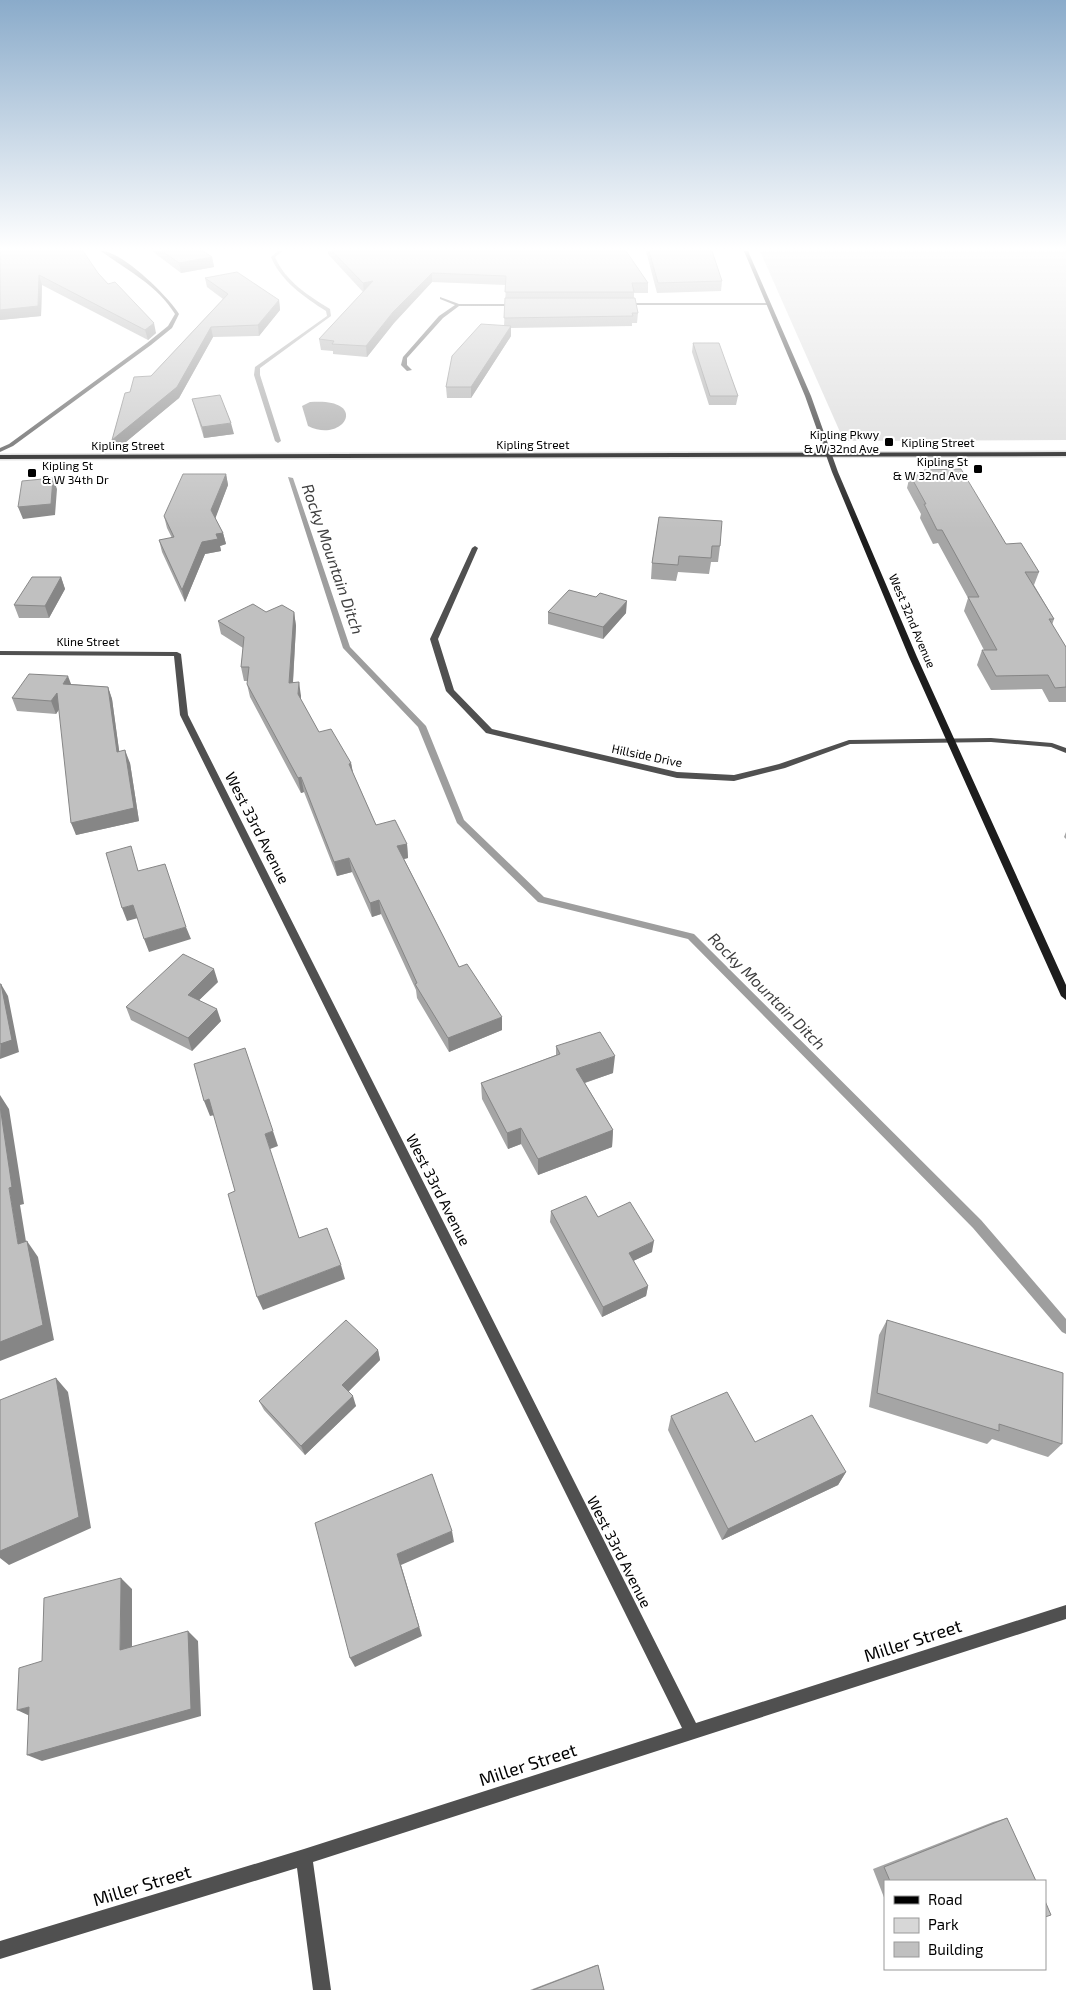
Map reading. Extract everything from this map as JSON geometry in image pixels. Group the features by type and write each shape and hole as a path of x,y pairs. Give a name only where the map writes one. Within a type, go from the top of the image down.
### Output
{"main road":[{"name":"Kipling Street","path":"0,457 1066,454"}],"street":[{"path":"0,450 11,445 150,344"},
{"path":"409,370 404,365 405,358 417,344"},
{"name":"West 32nd Avenue","path":"785,344 913,658 1066,996"},
{"name":"Hillside Drive","path":"475,548 434,639 450,691 489,731 677,775 734,778 782,766 849,742 950,739 1016,741 1052,745 1066,751"},
{"name":"Kline Street","path":"0,653 177,654"},
{"name":"West 33rd Avenue","path":"177,654 184,715 693,1733"},
{"name":"Miller Street","path":"0,1950 304,1857 1066,1612"},
{"path":"304,1857 322,1990"}],"green space":[{"path":"801,344 1066,344 1066,440 844,441"}],"shaded area":[{"path":"310,402 329,402 340,406 345,412 345,419 341,425 332,429 321,430 308,426 302,406"}],"building":[{"path":"181,344 201,344 177,387 112,440 125,393 130,392 134,377 151,376"},
{"path":"332,344 368,344 366,346"},
{"path":"463,344 499,344 471,387 446,387 452,356"},
{"path":"693,344 719,344 738,396 710,396"},
{"path":"220,395 231,423 202,427 192,399"},
{"path":"961,469 1006,544 1021,543 1039,572 1025,572 1054,619 1049,619 1066,647 1066,687 1055,688 1048,675 996,676 982,650 997,650 968,597 979,597 942,530 937,530 924,504 926,504 910,475 928,475 924,470"},
{"path":"183,474 226,474 211,510 223,533 216,534 218,539 202,542 182,590 159,540 174,537 164,516"},
{"path":"53,478 51,504 18,507 22,481"},
{"path":"659,517 722,521 720,546 712,546 711,558 679,556 678,565 652,563"},
{"path":"32,577 61,577 45,606 14,605"},
{"path":"569,590 596,597 600,593 627,601 603,627 548,612"},
{"path":"253,604 266,612 282,605 294,612 289,683 299,682 298,694 319,732 331,729 351,763 349,764 376,825 395,820 407,844 397,846 459,967 467,964 502,1017 448,1038 415,984 417,983 379,900 370,903 349,858 334,862 301,777 298,778 247,684 249,667 241,667 244,637 218,621"},
{"path":"29,674 68,676 63,684 108,687 117,752 125,750 134,808 71,823 57,693 51,701 12,698"},
{"path":"131,846 138,871 165,864 186,927 144,939 133,905 122,908 106,853"},
{"path":"183,954 214,969 188,995 217,1009 188,1038 126,1007"},
{"path":"0,984 12,1040 0,1044"},
{"path":"600,1032 615,1056 576,1069 613,1130 538,1159 521,1128 507,1133 481,1083 560,1054 556,1046"},
{"path":"245,1048 273,1131 265,1134 299,1238 327,1228 341,1265 257,1297 228,1194 235,1191 209,1099 204,1101 194,1064"},
{"path":"0,1106 12,1187 9,1188 18,1244 27,1241 43,1325 0,1342"},
{"path":"586,1196 598,1217 630,1202 654,1241 629,1253 648,1286 603,1307 551,1211"},
{"path":"346,1320 378,1350 342,1385 353,1396 301,1446 259,1401"},
{"path":"887,1320 1063,1373 1062,1444 999,1424 999,1431 877,1393"},
{"path":"56,1378 79,1517 0,1551 0,1400"},
{"path":"727,1392 755,1442 812,1415 846,1472 728,1529 671,1416"},
{"path":"432,1474 452,1531 397,1554 419,1627 350,1658 315,1523"},
{"path":"121,1578 120,1650 188,1631 191,1709 27,1755 29,1707 17,1710 19,1668 42,1661 44,1598"},
{"path":"1007,1818 1036,1880 890,1880 884,1867"},
{"path":"1046,1903 1051,1915 1046,1917"},
{"path":"598,1965 604,1990 533,1990"}],"waterway":[{"name":"Rocky Mountain Ditch","path":"278,441 257,375 258,367 290,344"},
{"name":"Rocky Mountain Ditch","path":"290,478 347,648 422,726 460,821 541,900 691,936 977,1224 1066,1328"}],"place":[{"name":"Kipling Pkwy & W 32nd Ave","path":"889,442"},
{"name":"Kipling St & W 32nd Ave","path":"978,469"},
{"name":"Kipling St & W 34th Dr","path":"32,473"}]}
